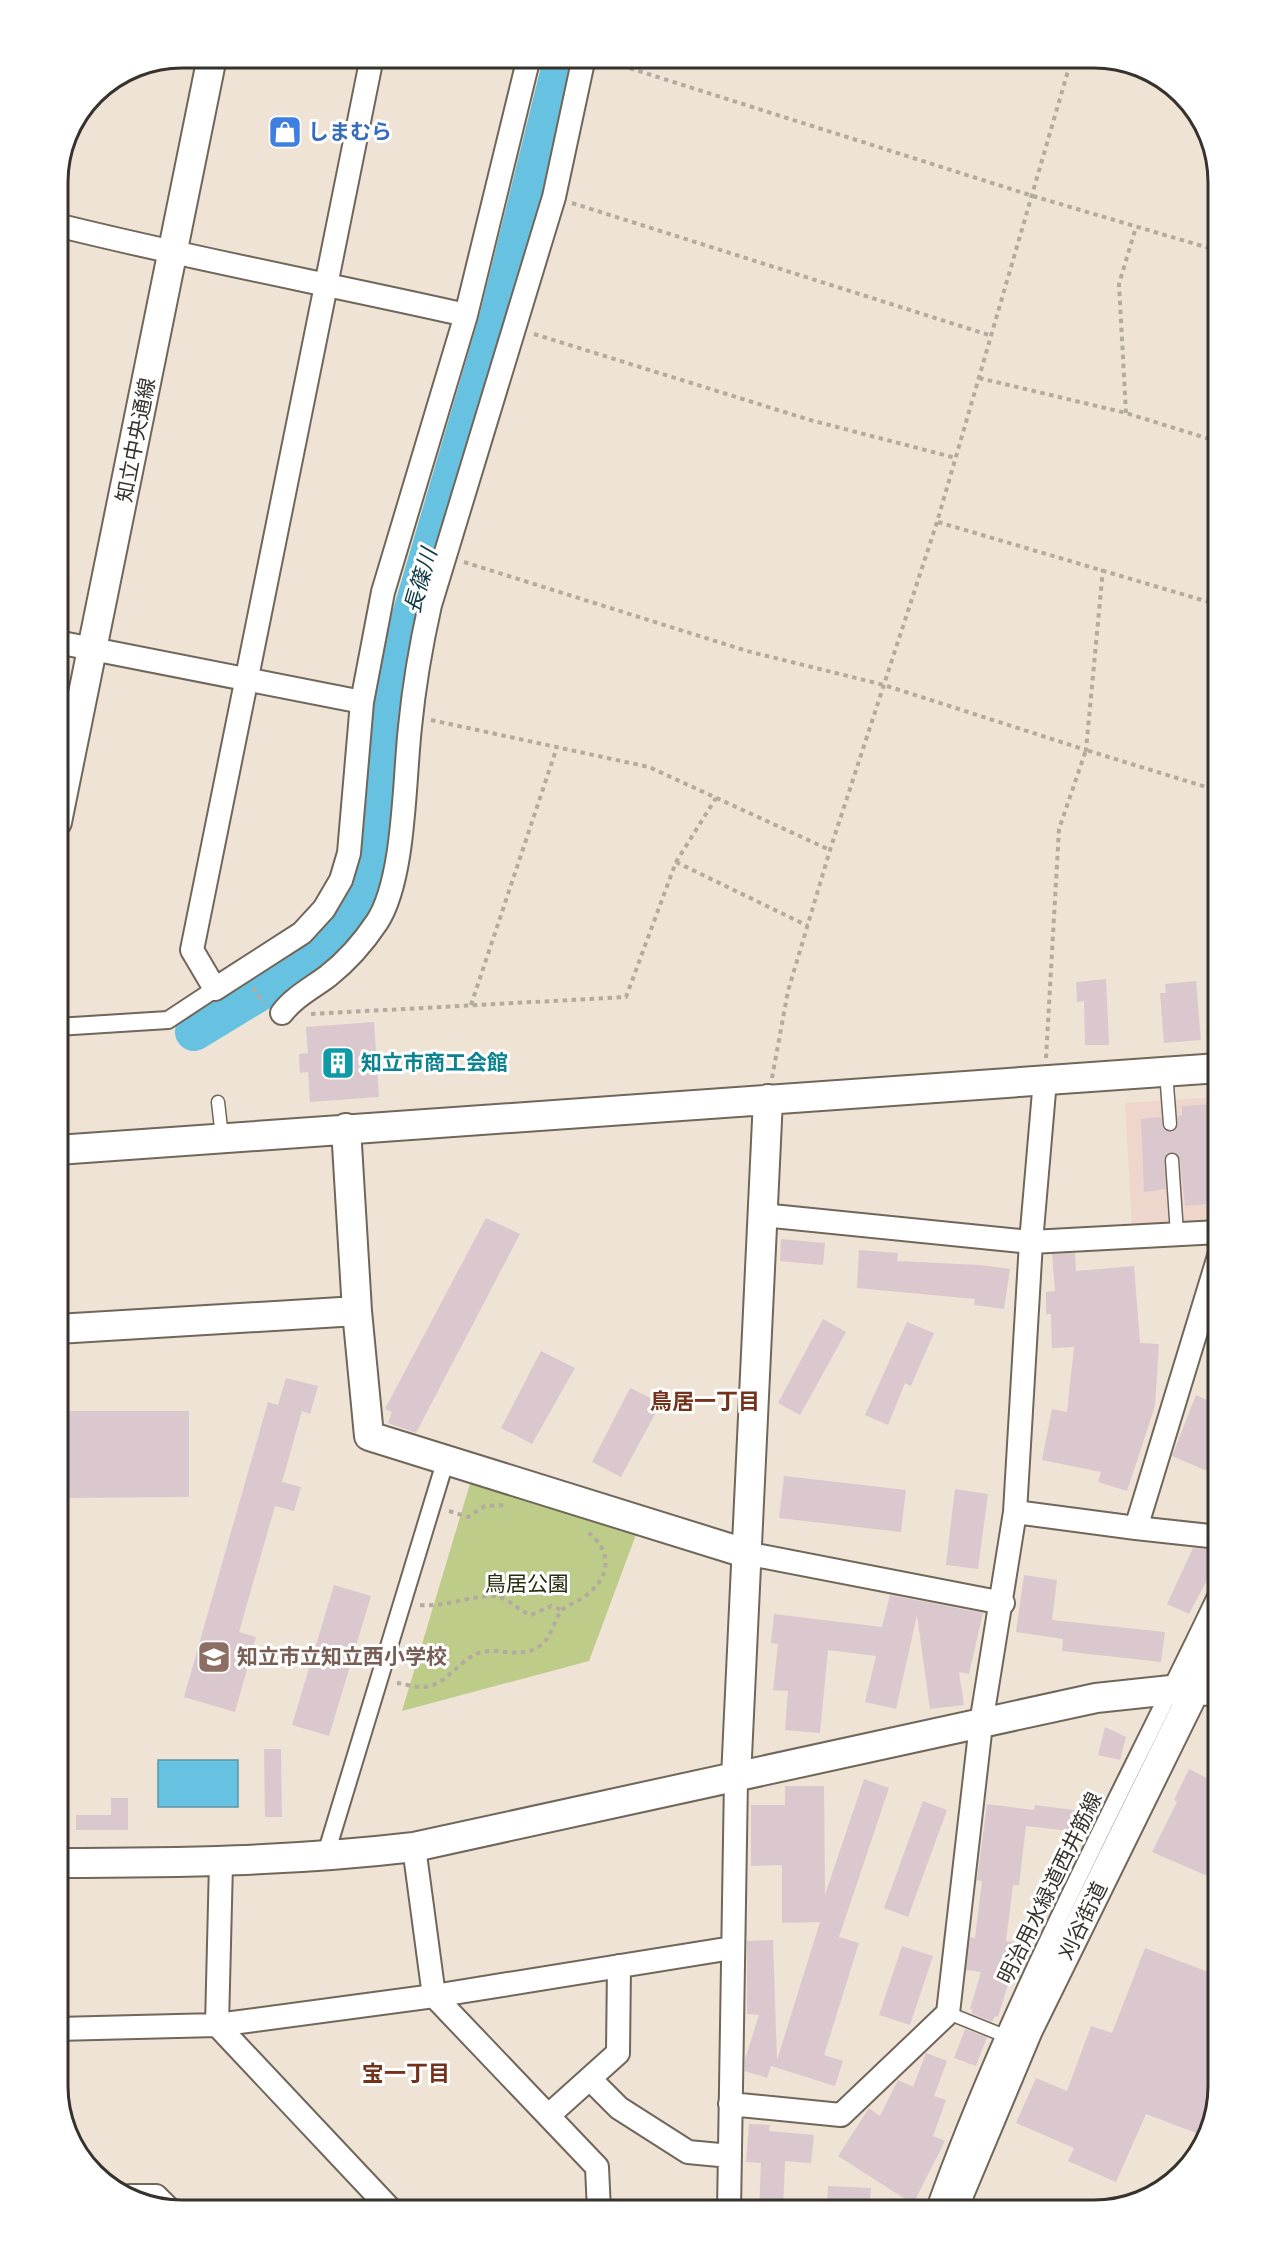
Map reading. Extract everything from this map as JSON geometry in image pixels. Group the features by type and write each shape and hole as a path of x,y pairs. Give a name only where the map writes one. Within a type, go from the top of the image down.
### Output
{"street":[{"name":"知立中央通線","path":"68,771 210,68"},
{"path":"215,989 192,950 370,68"},
{"path":"68,1027 168,1020 302,933 324,909 341,880 348,853 362,702 383,592 466,315 526,68"},
{"path":"273,1009 289,1004 330,974 359,948 378,920 389,893 398,857 411,716 420,651 443,556 554,197 582,68"},
{"path":"68,228 173,254 326,284 466,315"},
{"path":"68,644 362,702"},
{"path":"68,1149 1208,1069"},
{"path":"730,2104 841,2115 948,2013 981,1724 1003,1603 1015,1512 1045,1080"},
{"path":"729,2200 736,1778 768,1099"},
{"path":"346,1128 357,1311 369,1436 746,1553 1003,1603"},
{"path":"762,1215 1032,1242 1208,1233"},
{"path":"1136,1528 1208,1292"},
{"path":"68,1328 357,1311"},
{"path":"325,1857 446,1460"},
{"path":"1015,1512 1208,1536"},
{"path":"68,1863 221,1863 325,1857 414,1847 1096,1698 1195,1691 1208,1636"},
{"name":"刈谷街道","path":"956,2200 1014,2039 1195,1691 1208,1661"},
{"path":"414,1847 434,1996 597,2167 598,2200"},
{"path":"221,1863 217,2025 382,2200"},
{"path":"68,2029 217,2025 434,1996 732,1948"},
{"path":"549,2115 618,2053 619,1966"},
{"path":"938,2200 959,2142 1014,2039"},
{"path":"590,2079 619,2108 688,2152 730,2156"}],"lane":[{"path":"1166,1072 1170,1124"},
{"path":"218,1102 222,1137"},
{"path":"1172,1160 1177,1234"},
{"path":"948,2013 1014,2039"}],"path":[{"path":"631,68 1033,196 1208,248"},
{"path":"768,1099 788,992 830,850 937,522 1069,68"},
{"path":"554,197 992,336"},
{"path":"1126,413 1119,285 1137,227"},
{"path":"514,327 810,420 956,458"},
{"path":"980,378 1126,413 1208,439"},
{"path":"937,522 1208,602"},
{"path":"443,556 747,651 884,685 1208,788"},
{"path":"1045,1080 1059,829 1086,750 1103,569"},
{"path":"411,716 649,767 830,850"},
{"path":"471,1005 557,747"},
{"path":"251,986 273,1009 471,1005 626,998 676,862 716,798"},
{"path":"676,862 808,926"},
{"path":"432,1503 468,1517 485,1506 510,1505"},
{"path":"379,1680 424,1688 440,1682 468,1657 484,1652 522,1653 539,1647 550,1635 562,1610 598,1586 605,1571 605,1554 598,1539 576,1526"},
{"path":"401,1603 430,1606 495,1596 507,1600 518,1611 531,1615 551,1606 562,1610"}],"shaded area":[{"path":"1208,1098 1208,1224 1132,1228 1125,1103"}],"green space":[{"name":"鳥居公園","path":"472,1477 637,1532 589,1661 402,1711"}],"water":[{"path":"158,1760 238,1760 238,1807 158,1807"}],"building":[{"path":"1106,979 1109,1045 1085,1045 1084,1001 1077,1002 1076,982"},
{"path":"1196,981 1201,1040 1164,1043 1160,993 1166,993 1165,984"},
{"name":"知立市商工会館","path":"374,1022 379,1097 310,1102 308,1072 300,1073 299,1054 308,1053 306,1027"},
{"path":"1208,1105 1208,1204 1185,1206 1180,1159 1172,1152 1167,1154 1164,1160 1166,1189 1144,1192 1141,1119 1161,1117 1163,1128 1171,1132 1178,1127 1178,1116 1182,1115 1182,1106"},
{"path":"486,1218 520,1234 416,1433 388,1423 392,1412 385,1409"},
{"path":"781,1239 825,1243 823,1265 780,1261"},
{"path":"859,1250 898,1253 897,1261 980,1265 1010,1269 1004,1309 974,1305 975,1299 857,1288"},
{"path":"1075,1253 1076,1271 1134,1266 1140,1343 1159,1344 1155,1406 1127,1491 1098,1482 1101,1472 1042,1460 1052,1409 1067,1412 1074,1347 1052,1348 1051,1314 1046,1314 1046,1292 1055,1291 1052,1254"},
{"path":"823,1319 846,1332 800,1415 778,1403"},
{"path":"907,1322 934,1333 911,1386 905,1383 888,1425 865,1415"},
{"path":"541,1351 575,1368 532,1444 501,1428"},
{"path":"286,1378 318,1386 310,1414 302,1411 282,1482 301,1487 294,1511 275,1506 239,1632 256,1637 235,1712 184,1697 268,1402 278,1405"},
{"path":"630,1388 661,1403 621,1477 592,1462"},
{"path":"1196,1395 1208,1400 1208,1471 1172,1456"},
{"path":"68,1411 189,1411 189,1497 68,1498"},
{"path":"784,1476 906,1490 901,1532 779,1518"},
{"path":"955,1489 988,1494 978,1569 946,1565"},
{"path":"1193,1548 1208,1550 1208,1578 1189,1614 1167,1604"},
{"path":"1024,1575 1057,1580 1052,1620 1165,1632 1161,1662 1062,1651 1063,1639 1016,1632"},
{"path":"334,1585 371,1596 329,1736 292,1725"},
{"path":"890,1595 983,1613 969,1674 959,1672 964,1705 930,1709 917,1615 896,1709 865,1702 876,1656 828,1650 820,1733 785,1730 788,1691 773,1690 778,1644 771,1643 774,1614 882,1627"},
{"path":"1105,1727 1126,1737 1120,1760 1098,1755"},
{"path":"264,1749 281,1749 282,1817 265,1817"},
{"path":"1189,1769 1208,1778 1208,1876 1152,1852 1177,1802 1174,1800"},
{"path":"864,1779 889,1788 839,1937 859,1943 824,2055 843,2061 835,2086 771,2066 767,2078 745,2071 745,2059 759,2015 747,2014 747,1941 773,1940 777,2060 820,1922 782,1923 782,1865 751,1866 751,1805 785,1805 785,1786 824,1786 825,1895"},
{"path":"111,1798 128,1798 128,1830 76,1830 76,1815 111,1815"},
{"path":"923,1801 947,1810 908,1917 884,1908"},
{"path":"987,1804 1034,1810 1035,1805 1081,1811 1078,1832 1026,1826 1019,1885 1013,1885 1006,1941 1017,1942 1013,1975 1011,1975 998,2017 995,2016 992,2022 971,2013 973,2009 970,2009 981,1972 966,1970 970,1937 975,1938 982,1881 977,1880"},
{"path":"902,1946 933,1956 910,2025 879,2015"},
{"path":"1145,1948 1208,1972 1208,2101 1198,2134 1146,2114 1116,2182 1068,2161 1074,2148 1016,2123 1036,2078 1067,2091 1091,2026 1112,2033"},
{"path":"965,2029 987,2037 976,2066 954,2058"},
{"path":"926,2053 947,2061 934,2096 946,2100 933,2136 945,2141 915,2200 907,2200 838,2156 869,2108 880,2116 898,2080 913,2087"},
{"path":"749,2124 770,2125 769,2131 814,2135 811,2163 785,2161 783,2200 759,2200 761,2163 746,2162"},
{"path":"828,2186 871,2188 870,2200 827,2200"}],"waterway":[{"name":"長篠川","path":"194,1032 316,958 335,940 354,915 375,869 387,737 405,636 498,319 560,68"}],"place":[{"name":"しまむら","path":"285,132"},
{"name":"知立市商工会館","path":"338,1063"},
{"name":"知立市立知立西小学校","path":"214,1657"}],"district":[{"name":"鳥居一丁目","path":"705,1402"},
{"name":"宝一丁目","path":"406,2074"}]}
